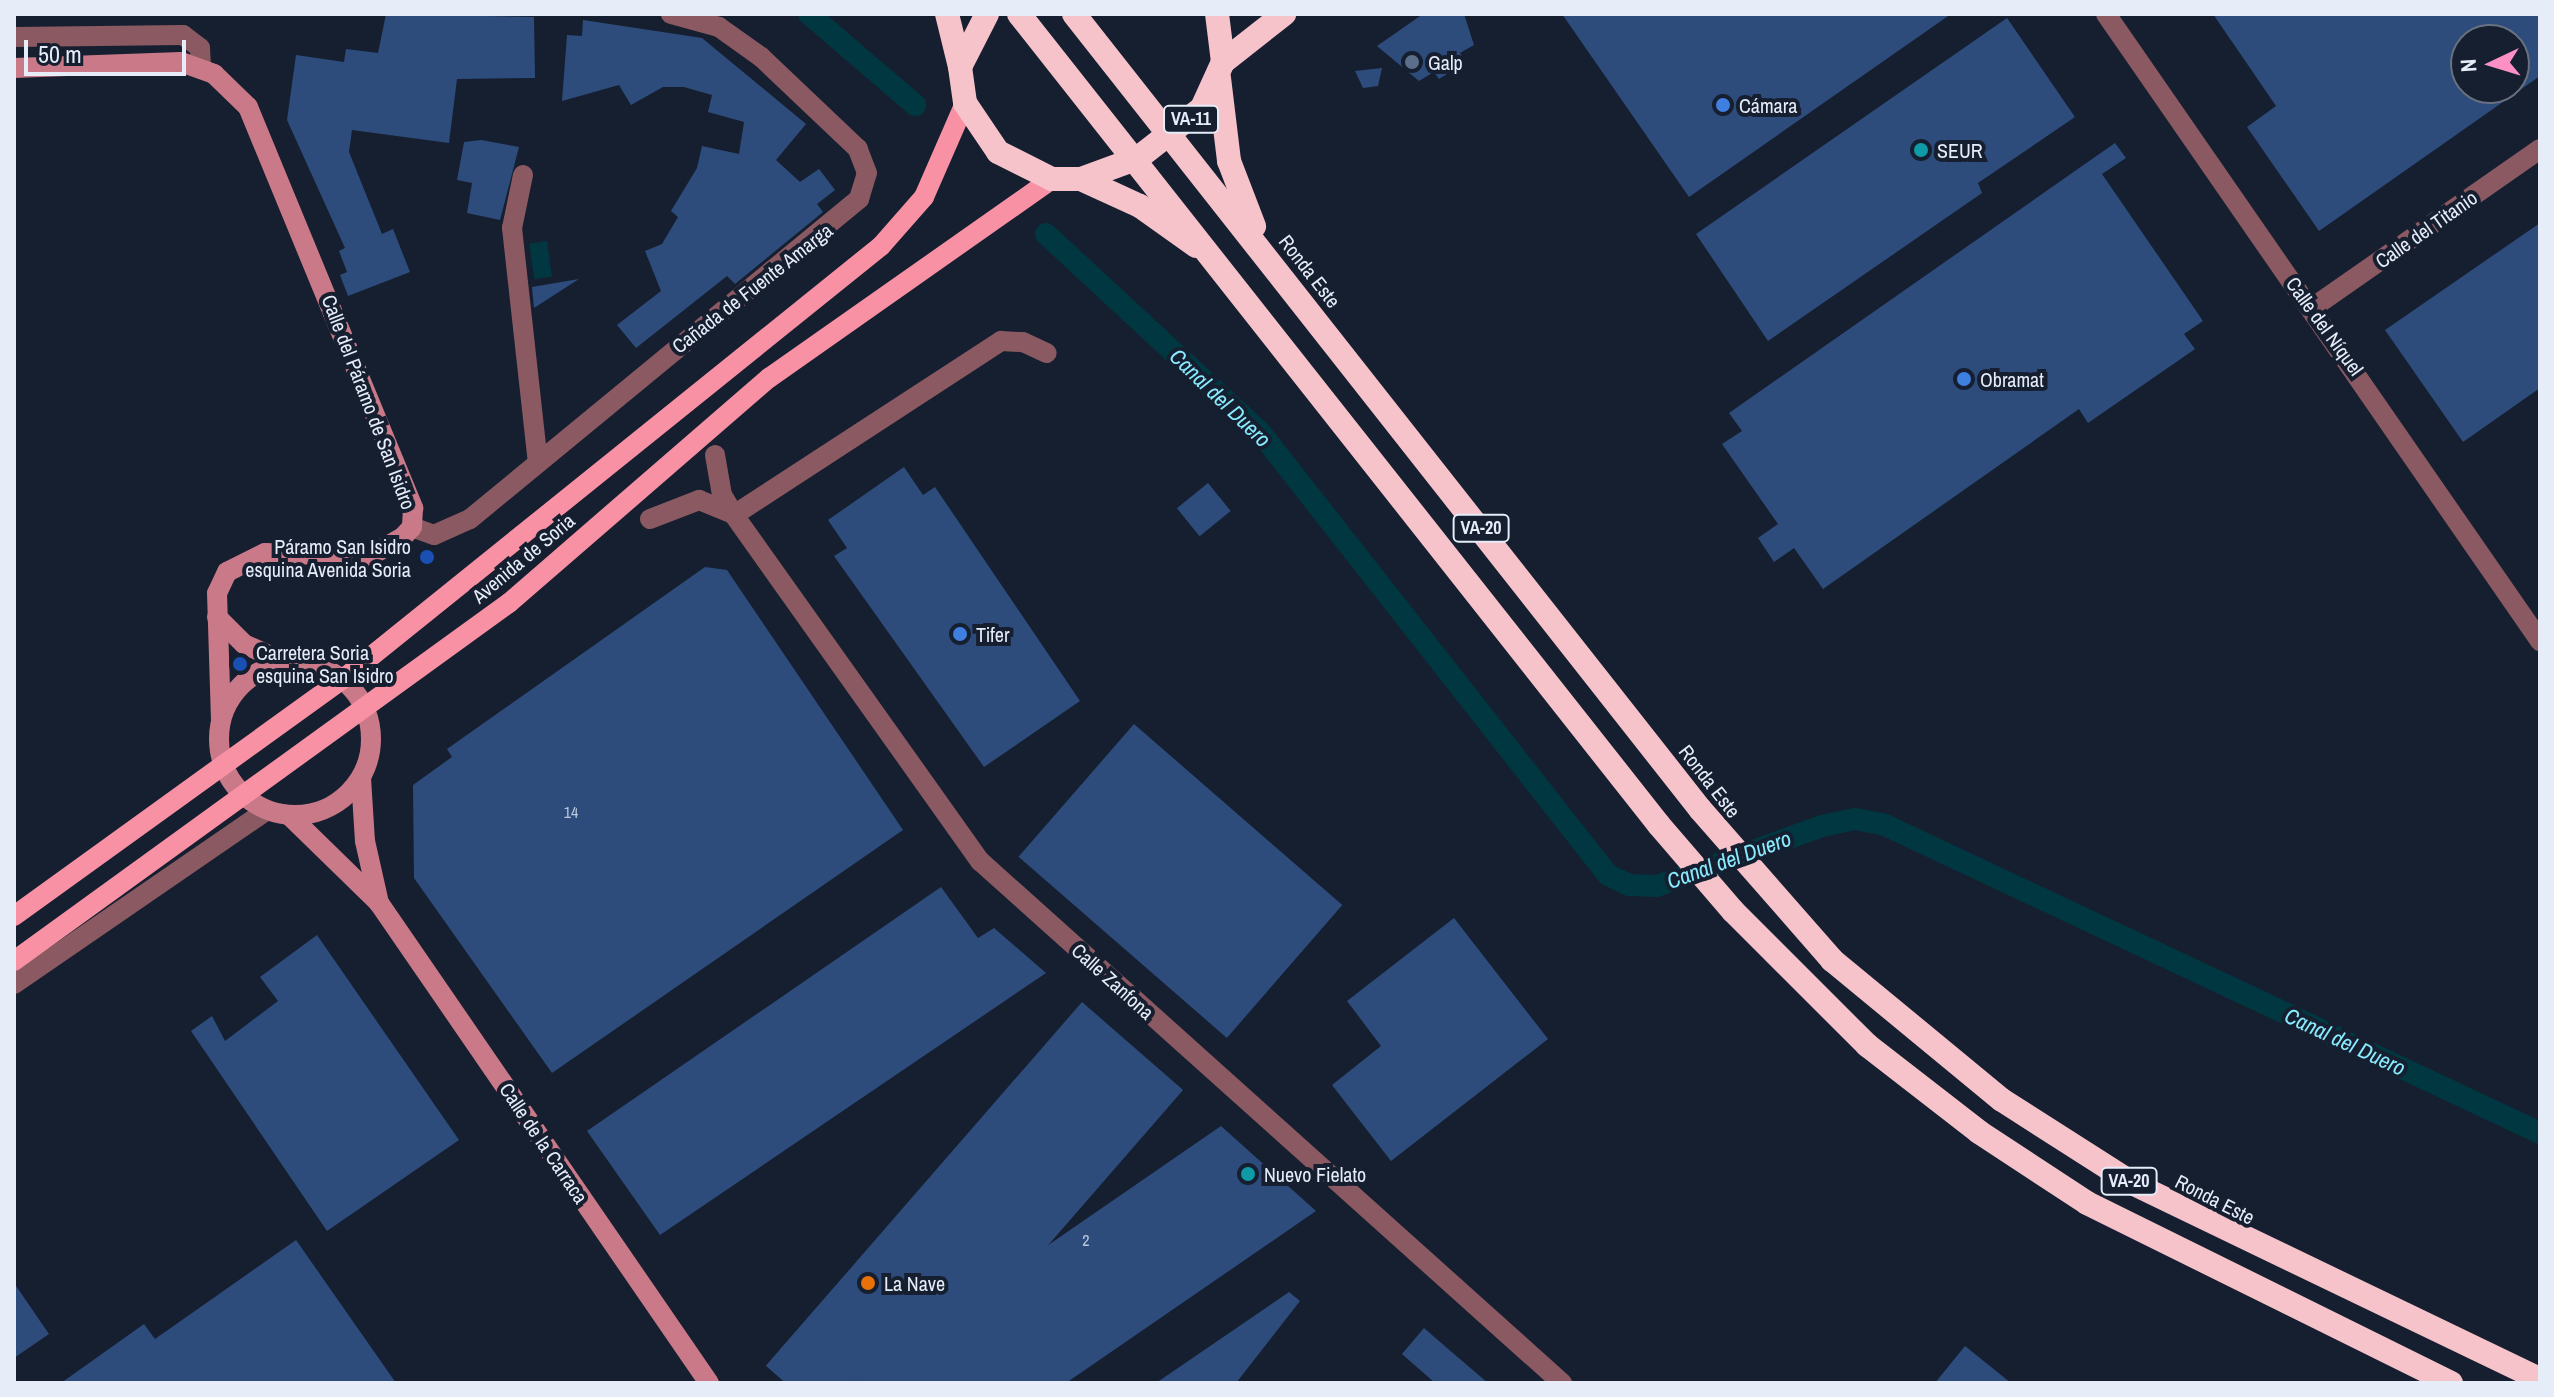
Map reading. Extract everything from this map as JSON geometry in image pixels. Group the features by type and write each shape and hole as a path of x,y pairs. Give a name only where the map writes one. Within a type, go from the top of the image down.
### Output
{"highway":[{"path":"947,14 960,67"},
{"path":"960,67 987,14"},
{"name":"VA-20","path":"1019,14 1138,158 1659,825 1733,911 1867,1045 1979,1132 2154,1240 2412,1373 2451,1383"},
{"name":"Ronda Este","path":"1074,14 1262,247 1700,809 1774,897 1890,1012 2002,1100 2132,1183 2540,1379"},
{"path":"1217,14 1229,161 1262,247"},
{"name":"VA-11","path":"960,67 965,103 998,152 1052,179 1081,179 1138,158 1172,137 1202,108 1221,70 1284,14"},
{"path":"1081,179 1140,206 1219,263"}],"main road":[{"name":"Avenida de Soria","path":"14,916 224,768 343,679 881,246 924,197 965,103"},
{"name":"Avenida de Soria","path":"14,961 244,797 526,589 769,378 1052,179"}],"street":[{"name":"Cañada de Fuente Amarga","path":"412,527 434,535 470,519 844,216 864,188 867,173 858,149 761,57 719,27 671,14"},
{"name":"Calle del Níquel","path":"2106,14 2540,641"},
{"name":"Calle del Páramo de San Isidro","path":"14,37 183,35 200,48 201,69 248,107 264,137 413,508 412,527 369,557 265,553 241,561 220,581 217,617 224,768"},
{"path":"14,68 143,61 201,69"},
{"name":"Calle del Titanio","path":"2312,308 2540,149"},
{"path":"523,175 512,228 538,463"},
{"path":"650,519 699,500 734,515 1001,341 1023,342 1047,353"},
{"name":"Calle Zanfona","path":"715,455 722,495 734,515 980,861 1562,1383"},
{"path":"217,617 244,644 286,663 305,663 343,679 365,708"},
{"path":"221,720 240,685 286,663"},
{"name":"Calle de la Carraca","path":"365,708 370,751 361,778 365,841 379,903"},
{"path":"224,768 244,797 266,811 290,816 333,806 361,778"},
{"path":"14,984 266,811"},
{"name":"Calle de la Carraca","path":"290,816 379,903 709,1383"}],"shaded area":[{"path":"547,241 552,277 534,279 529,244"}],"building":[{"path":"386,14 534,17 535,78 457,79 449,143 352,130 349,152 382,234 393,229 410,272 348,296 340,275 347,272 339,251 345,248 287,120 296,55 344,62 346,49 378,53"},
{"path":"1423,14 1464,14 1474,45 1460,53 1466,62 1439,79 1434,72 1419,81 1377,46"},
{"name":"Cámara","path":"1562,14 1951,14 1689,197"},
{"path":"2213,14 2540,14 2540,76 2530,83 2530,24 2450,24 2450,104 2500,104 2319,231 2247,127 2276,106"},
{"name":"SEUR","path":"2007,18 2075,117 1978,183 1982,193 1768,341 1696,234"},
{"path":"583,20 702,38 806,124 776,160 800,182 819,169 835,190 817,204 823,212 735,284 727,276 636,348 617,325 661,291 645,251 662,244 678,217 671,211 697,168 702,146 739,154 744,122 708,112 712,95 684,87 663,87 631,105 619,85 562,101 567,35 582,36"},
{"path":"1382,68 1378,86 1363,88 1355,71"},
{"path":"481,140 519,147 500,220 467,213 472,183 457,180 464,142"},
{"name":"Obramat","path":"2115,143 2126,158 2102,174 2203,321 2184,334 2195,349 2088,423 2079,409 1823,589 1794,548 1774,562 1758,538 1778,524 1722,444 1742,431 1729,413"},
{"path":"2540,223 2540,388 2463,442 2385,330"},
{"path":"579,279 534,308 532,287"},
{"path":"904,467 923,495 935,487 1080,701 984,767 834,556 847,548 828,520"},
{"path":"1208,483 1231,511 1200,536 1177,508"},
{"path":"705,567 727,570 903,830 552,1073 414,878 413,785 452,757 447,749"},
{"path":"1134,724 1342,905 1227,1038 1019,857"},
{"path":"941,887 978,938 994,928 1046,973 660,1235 587,1131"},
{"path":"1454,918 1548,1039 1391,1161 1332,1085 1381,1046 1347,1001"},
{"path":"317,935 459,1140 327,1231 191,1031 212,1016 225,1041 278,1001 260,977"},
{"path":"1082,1002 1183,1090 928,1383 786,1383 766,1366"},
{"path":"1221,1126 1316,1211 1066,1383 848,1383"},
{"path":"296,1240 396,1383 61,1383 144,1324 155,1339"},
{"path":"14,1283 49,1334 14,1358"},
{"path":"1289,1292 1300,1301 1236,1383 1156,1383"},
{"path":"1424,1328 1488,1383 1435,1383 1402,1354"},
{"path":"1965,1346 2011,1383 1935,1383"}],"waterway":[{"name":"Canal del Duero","path":"809,14 915,105"},
{"name":"Canal del Duero","path":"1046,234 1260,432 1608,875 1629,885 1657,886 1822,826 1855,819 1885,825 2540,1133"}],"place":[{"name":"Galp","path":"1412,62"},
{"name":"Cámara","path":"1723,105"},
{"name":"SEUR","path":"1921,150"},
{"name":"Obramat","path":"1964,379"},
{"name":"Páramo San Isidro esquina Avenida Soria","path":"427,557"},
{"name":"Tifer","path":"960,634"},
{"name":"Carretera Soria esquina San Isidro","path":"240,664"},
{"name":"Nuevo Fielato","path":"1248,1174"},
{"name":"La Nave","path":"868,1283"}]}
